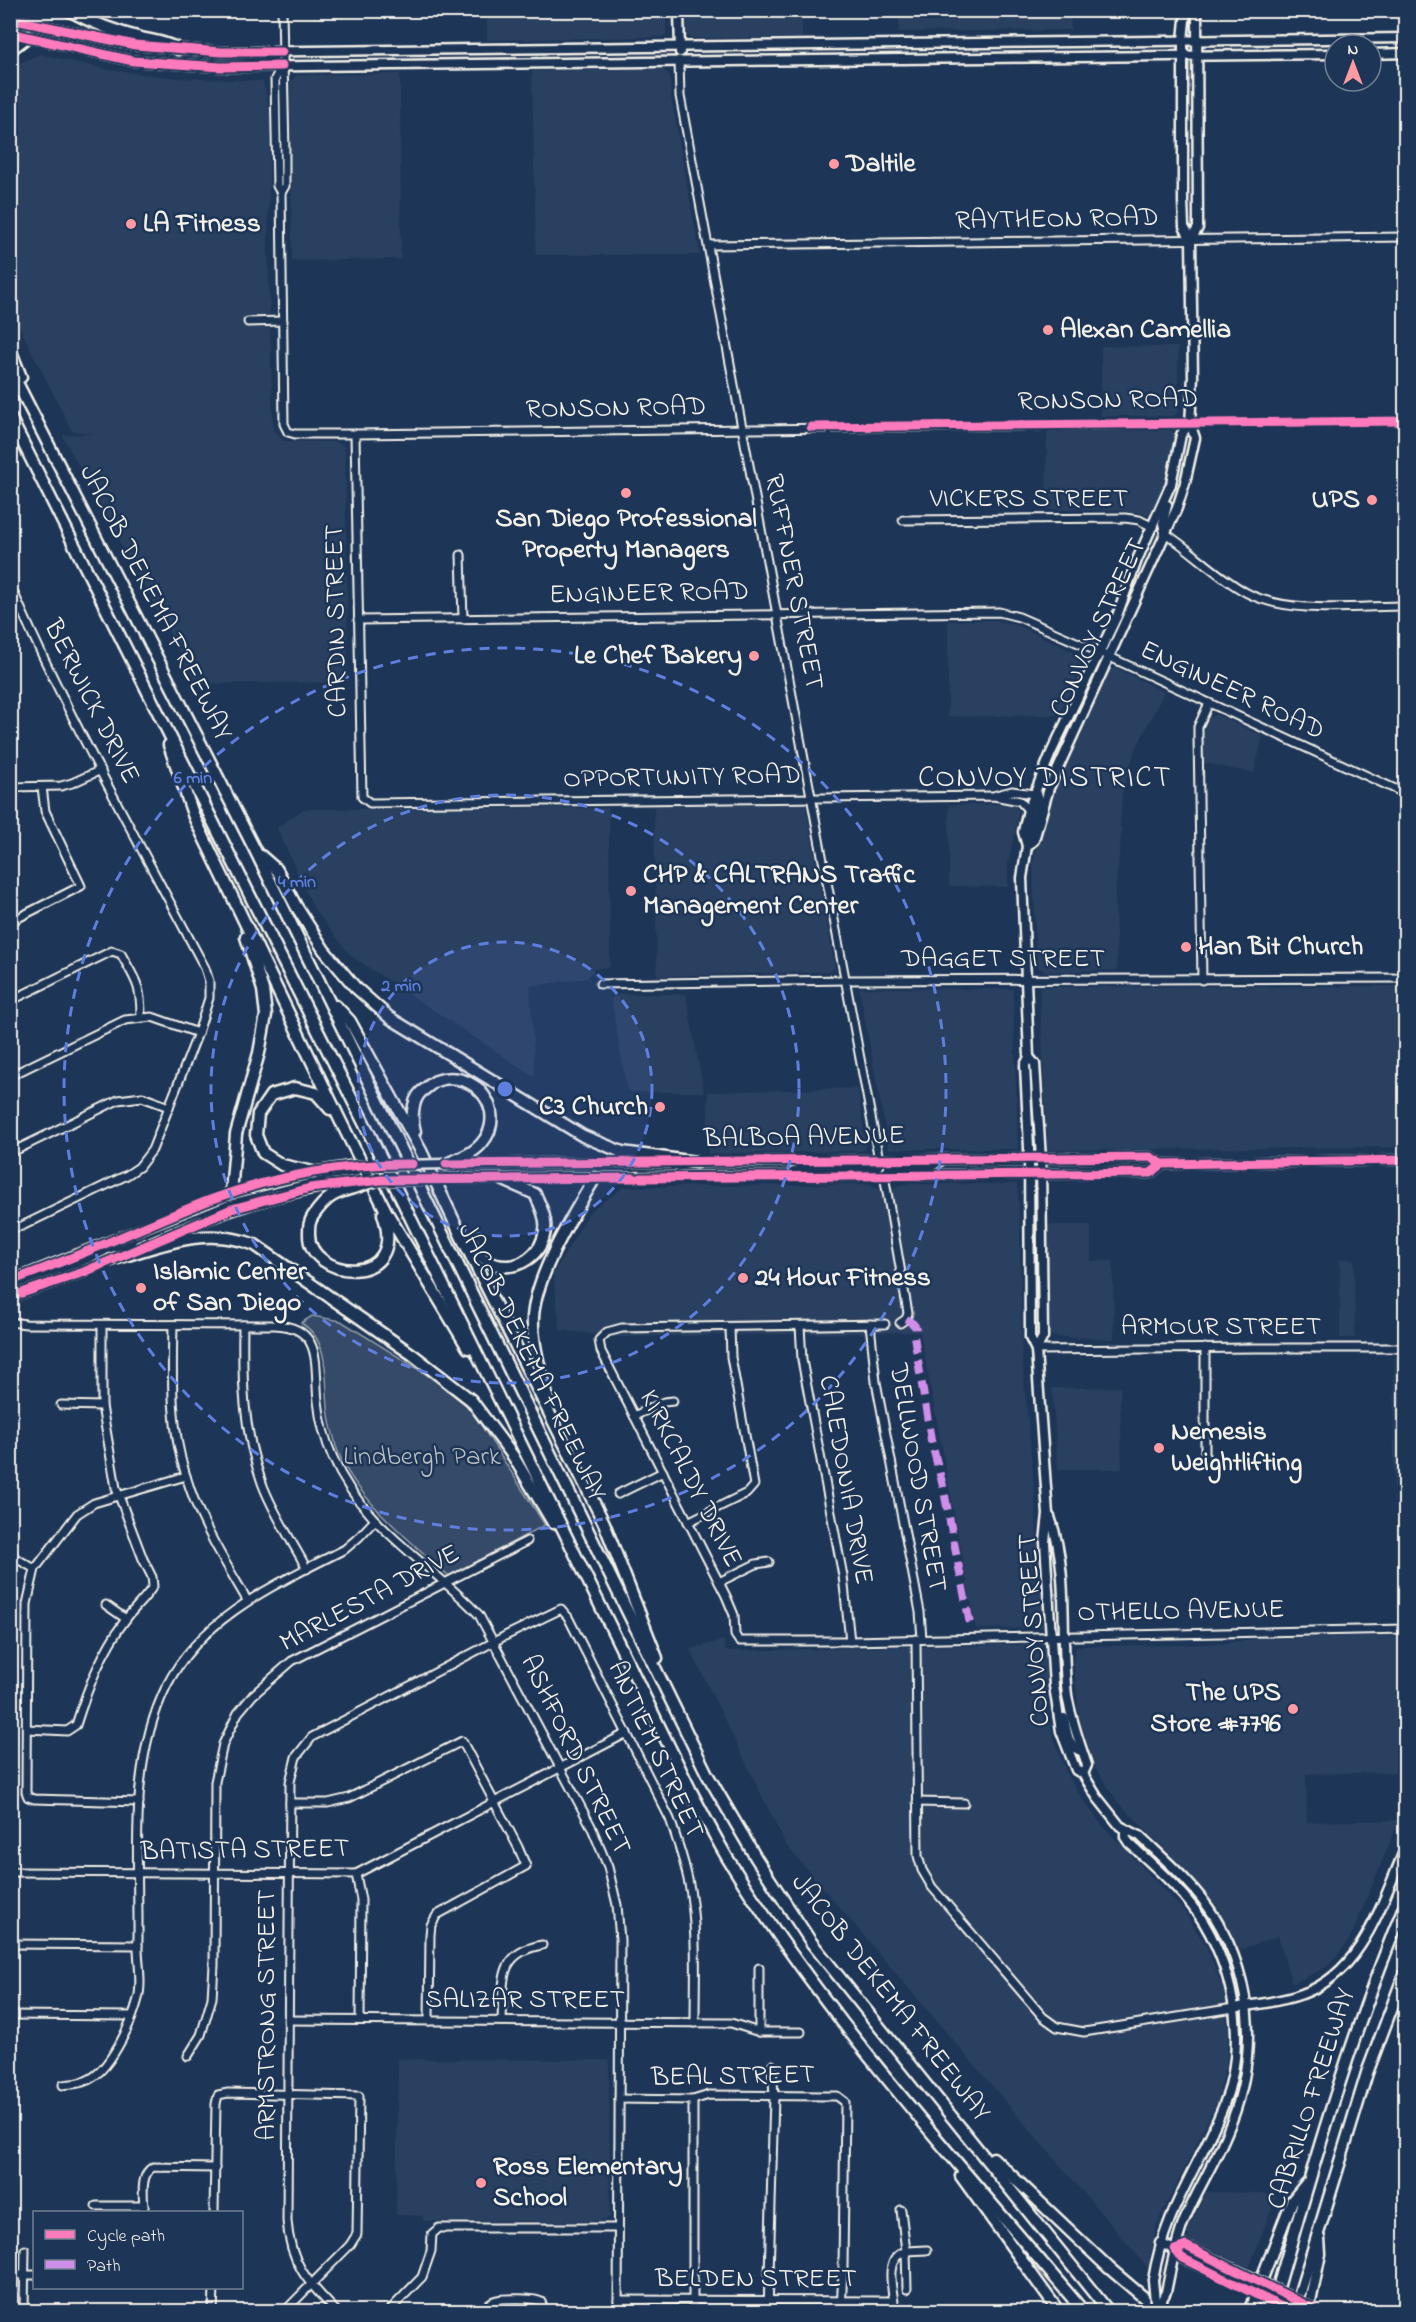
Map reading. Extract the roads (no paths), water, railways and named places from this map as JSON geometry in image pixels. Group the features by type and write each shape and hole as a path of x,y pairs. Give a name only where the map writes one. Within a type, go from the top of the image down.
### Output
{"highway":[{"path":"68,10 112,29 141,38 167,42 178,49"},
{"path":"10,50 27,36"},
{"path":"10,349 40,426"},
{"name":"JACOB DEKEMA FREEWAY","path":"10,369 256,852 707,1773 756,1858 811,1942 1109,2312"},
{"name":"JACOB DEKEMA FREEWAY","path":"10,417 155,703 691,1791 728,1859 813,1983 915,2112 1084,2312"},
{"path":"155,703 194,817 341,1122 376,1185 386,1211 505,1410"},
{"path":"256,852 277,870 296,906 324,950 354,986 390,1018 583,1136 622,1152 696,1162"},
{"path":"226,883 263,990 267,1008 261,1045 236,1134 231,1193"},
{"path":"328,999 350,1021 421,1151 554,1419 612,1540 680,1720"},
{"path":"421,1151 412,1122 416,1097 434,1081 458,1078 478,1087 488,1100 491,1115 489,1130 482,1143 473,1151 446,1164"},
{"path":"313,1172 282,1165 263,1153 256,1135 258,1114 271,1095 295,1088 316,1093 341,1122"},
{"path":"554,1419 536,1352 532,1324 537,1294 543,1272 595,1178"},
{"path":"451,1214 479,1255 493,1264 514,1266 529,1259 540,1247 546,1228 542,1208 535,1194 501,1179"},
{"path":"358,1185 376,1185 388,1232 385,1251 376,1264 361,1269 341,1270 321,1260 309,1242 309,1222 324,1200 358,1185"},
{"path":"111,1260 203,1236 226,1236 240,1239 267,1253 413,1355 471,1400 513,1456 584,1571"},
{"name":"CABRILLO FREEWAY","path":"1271,2312 1308,2181 1371,1988 1406,1902"},
{"name":"CABRILLO FREEWAY","path":"1293,2312 1367,2073 1406,1970"},
{"path":"915,2112 1059,2312"},
{"path":"957,2123 1070,2232 1161,2312"},
{"path":"1249,2312 1292,2201 1308,2181"},
{"path":"1308,2312 1320,2254 1319,2229"}],"main road":[{"name":"RUFFNER STREET","path":"679,10 679,60"},
{"name":"CONVOY STREET","path":"1156,2312 1153,2280 1160,2243 1172,2211 1224,2105 1234,2065 1236,2046 1234,2008 1232,1993 1221,1960 1203,1921 1176,1887 1129,1844 1125,1837 1125,1830 1097,1797 1083,1774 1076,1770 1061,1731 1054,1686 1045,1542 1048,1514 1036,1350 1030,1338 1029,1159 1025,1065 1029,1057 1022,878 1030,843 1049,788 1165,533 1181,494 1195,438 1191,423 1191,239 1184,227 1183,40 1186,10"},
{"name":"CONVOY STREET","path":"1191,239 1198,228 1197,10"},
{"path":"10,19 124,43 178,49 282,52 1406,38"},
{"path":"10,33 133,61 221,67 1323,54"},
{"path":"1383,54 1406,53"},
{"name":"CONVOY STREET","path":"1030,843 1023,832 1034,794 1117,615 1137,560 1171,484 1181,435 1191,423"},
{"path":"1165,533 1163,523 1171,484"},
{"path":"1145,577 1143,568 1156,536 1153,527"},
{"path":"1030,843 1028,835 1039,801 1038,796 1034,794"},
{"name":"CONVOY STREET","path":"1029,1057 1035,1064 1041,1159 1043,1337 1036,1350"},
{"name":"BALBOA AVENUE","path":"10,1281 231,1193 313,1172 349,1167 1150,1156 1162,1164 1406,1161"},
{"path":"884,1175 889,1168 932,1166 945,1159"},
{"path":"781,1175 804,1169 872,1168 878,1166 879,1160"},
{"name":"BALBOA AVENUE","path":"376,1185 452,1179 1151,1173 1162,1164"},
{"path":"10,1297 74,1275 232,1209 310,1188 358,1185"},
{"name":"CONVOY STREET","path":"1048,1514 1059,1541 1068,1695 1075,1736 1087,1766 1083,1774"},
{"path":"1058,1708 1063,1716 1071,1746 1082,1751"},
{"name":"CONVOY STREET","path":"1125,1830 1134,1831 1140,1836 1185,1879 1213,1914 1236,1962 1247,2006 1249,2047 1247,2066 1236,2110 1185,2219 1175,2250 1166,2292 1156,2312"},
{"path":"1234,2008 1305,1994 1325,1983 1349,1964 1363,1943 1406,1847"},
{"path":"1160,2243 1175,2250 1182,2258 1293,2312"},
{"path":"1175,2250 1186,2246 1320,2312"},
{"path":"1402,2312 1406,2305"}],"street":[{"path":"249,322 283,321 281,193 285,186 285,164 282,10"},
{"name":"RUFFNER STREET","path":"679,60 680,96 879,1160"},
{"name":"RAYTHEON ROAD","path":"709,245 1406,237"},
{"name":"RONSON ROAD","path":"283,321 284,424 288,432 295,434 1406,421"},
{"name":"CARDIN STREET","path":"355,434 362,797 370,803"},
{"name":"VICKERS STREET","path":"903,520 1125,518 1139,520 1153,527"},
{"path":"1165,533 1222,578 1259,598 1295,607 1406,606"},
{"path":"461,555 463,619"},
{"name":"BERWICK DRIVE","path":"10,584 28,625 205,968 209,981 209,998 198,1033 152,1150 139,1167 22,1226 10,1228"},
{"name":"ENGINEER ROAD","path":"358,620 999,612 1019,617 1099,652 1406,794"},
{"path":"1202,980 1198,727 1209,703"},
{"path":"10,787 42,787 72,783 101,770"},
{"path":"10,922 81,886 45,811 42,787"},
{"path":"994,795 1012,791 1034,794"},
{"path":"994,795 1020,801 1028,810"},
{"name":"OPPORTUNITY ROAD","path":"370,803 994,795"},
{"path":"10,1001 112,951 121,954 141,994 141,1017"},
{"name":"DAGGET STREET","path":"600,984 846,980 1406,978"},
{"path":"10,1077 125,1020 141,1017 164,1020 198,1033"},
{"path":"10,1153 118,1100 142,1097 169,1107"},
{"path":"884,1175 908,1314 900,1323"},
{"path":"10,1322 102,1325 243,1325 243,1394 249,1440 263,1485 307,1569"},
{"name":"DELLWOOD STREET","path":"870,1324 876,1382 920,1612 916,1802 918,1856 922,1870 932,1887 1043,2017 1057,2026 1084,2032 1234,2008"},
{"path":"688,1522 747,1492 754,1485 731,1357 730,1327 885,1324"},
{"path":"27,1729 67,1731 76,1725 86,1693 102,1656 126,1619 153,1586 152,1576 143,1560 118,1495 102,1406 102,1325"},
{"path":"173,1325 173,1395 176,1432 186,1476 208,1532 247,1600"},
{"name":"ASHFORD STREET","path":"243,1325 282,1326 295,1329 307,1338 315,1354 321,1418 333,1460 356,1498 375,1520 479,1615 495,1641 603,1853 617,1905 620,1940 618,2312"},
{"name":"CALEDONIA DRIVE","path":"800,1326 802,1360 843,1576 850,1641"},
{"name":"KIRKCALDY DRIVE","path":"730,1327 622,1328 603,1334 599,1340 601,1351 719,1582 734,1615 736,1639 742,1642"},
{"path":"1204,1348 1205,1457"},
{"name":"ARMOUR STREET","path":"1036,1350 1406,1348"},
{"path":"634,1416 663,1402 673,1401"},
{"path":"61,1405 102,1406"},
{"path":"618,1494 663,1472"},
{"path":"139,1802 28,1797 26,1792 27,1604 35,1569 77,1514 94,1503 186,1476"},
{"path":"63,2085 87,2081 104,2069 114,2056 138,1999 140,1988 139,1802 151,1723 168,1683 207,1634 247,1600 345,1549 375,1520"},
{"name":"MARLESTA DRIVE","path":"188,2056 201,2035 212,1998 215,1782 222,1744 238,1713 253,1695 292,1661 527,1541"},
{"path":"10,1555 35,1569"},
{"path":"719,1582 756,1564 769,1562"},
{"path":"106,1605 126,1619"},
{"name":"ARMSTRONG STREET","path":"337,2312 310,2285 295,2260 288,2242 288,2020 292,1768 301,1750 312,1737 561,1609"},
{"name":"ANTIEM STREET","path":"561,1609 568,1617 670,1819 692,1901 695,1933 694,2023"},
{"name":"OTHELLO AVENUE","path":"742,1642 1406,1629"},
{"name":"BATISTA STREET","path":"10,1872 356,1874 627,1734"},
{"path":"290,1803 328,1803 349,1798 462,1741 526,1866 437,1915 431,1925 430,1935 429,2021"},
{"path":"916,1802 964,1803"},
{"path":"356,1874 361,1900 360,2020"},
{"path":"10,1944 138,1945"},
{"path":"502,2021 505,1968 514,1955 524,1949 542,1945"},
{"path":"759,1968 759,2032"},
{"path":"10,2015 131,2016"},
{"name":"SALIZAR STREET","path":"288,2020 731,2023 759,2032 801,2032"},
{"path":"768,2312 774,2096 772,2065"},
{"path":"214,2211 218,2095 228,2093 359,2096 357,2234 350,2246 284,2312"},
{"name":"BEAL STREET","path":"619,2100 693,2100 709,2095 837,2096 845,2102 841,2301"},
{"path":"693,2100 693,2312"},
{"path":"96,2206 144,2209 144,2176 153,2167 215,2168"},
{"path":"901,2210 906,2251 907,2289"},
{"path":"388,2312 422,2277 431,2251 432,2234 446,2226 618,2228"},
{"path":"24,2312 25,2250"},
{"path":"906,2251 927,2250"},
{"name":"BELDEN STREET","path":"618,2300 894,2301 892,2260 896,2255 906,2251"},
{"path":"10,2275 33,2276"},
{"path":"213,2312 214,2289"},
{"path":"482,2312 487,2305 497,2300 540,2301 543,2305 543,2312"},
{"path":"841,2301 841,2312"}],"place":[{"name":"Daltile","path":"834,164"},
{"name":"LA Fitness","path":"131,224"},
{"name":"Alexan Camellia","path":"1048,330"},
{"name":"San Diego Professional Property Managers","path":"626,493"},
{"name":"UPS","path":"1372,500"},
{"name":"Le Chef Bakery","path":"754,656"},
{"name":"CHP & CALTRANS Traffic Management Center","path":"631,891"},
{"name":"Han Bit Church","path":"1186,947"},
{"name":"C3 Church","path":"660,1107"},
{"name":"24 Hour Fitness","path":"743,1278"},
{"name":"Islamic Center of San Diego","path":"141,1288"},
{"name":"Nemesis Weightlifting","path":"1159,1448"},
{"name":"The UPS Store #7796","path":"1293,1709"},
{"name":"Ross Elementary School","path":"481,2183"}],"district":[{"name":"CONVOY DISTRICT","path":"1045,779"}],"park label":[{"name":"Lindbergh Park","path":"422,1457"}]}
